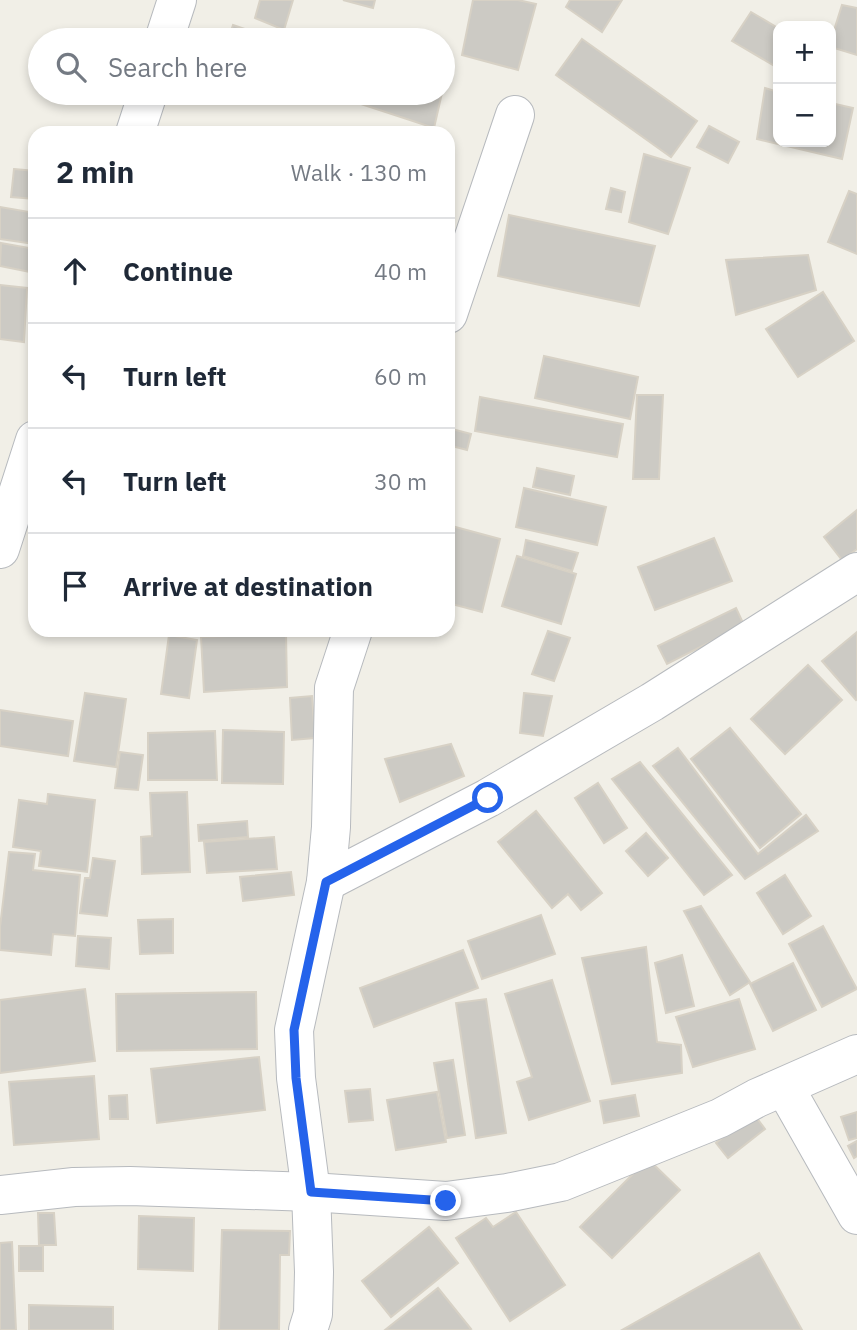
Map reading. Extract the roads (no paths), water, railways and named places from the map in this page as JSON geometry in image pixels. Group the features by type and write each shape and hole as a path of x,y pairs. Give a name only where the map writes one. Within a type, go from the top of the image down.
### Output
{"street":[{"path":"168,28 177,0"},
{"path":"137,126 144,105"},
{"path":"455,293 515,115"},
{"path":"0,549 28,462"},
{"path":"326,882 488,798 652,702 857,572"},
{"path":"308,1330 313,1314 314,1272 311,1192 296,1078 294,1030 326,882 331,827 334,688 351,637"},
{"path":"0,1195 74,1186 311,1192 446,1201 507,1193 561,1182 720,1118 757,1098 857,1054"},
{"path":"785,1087 857,1215"}]}
